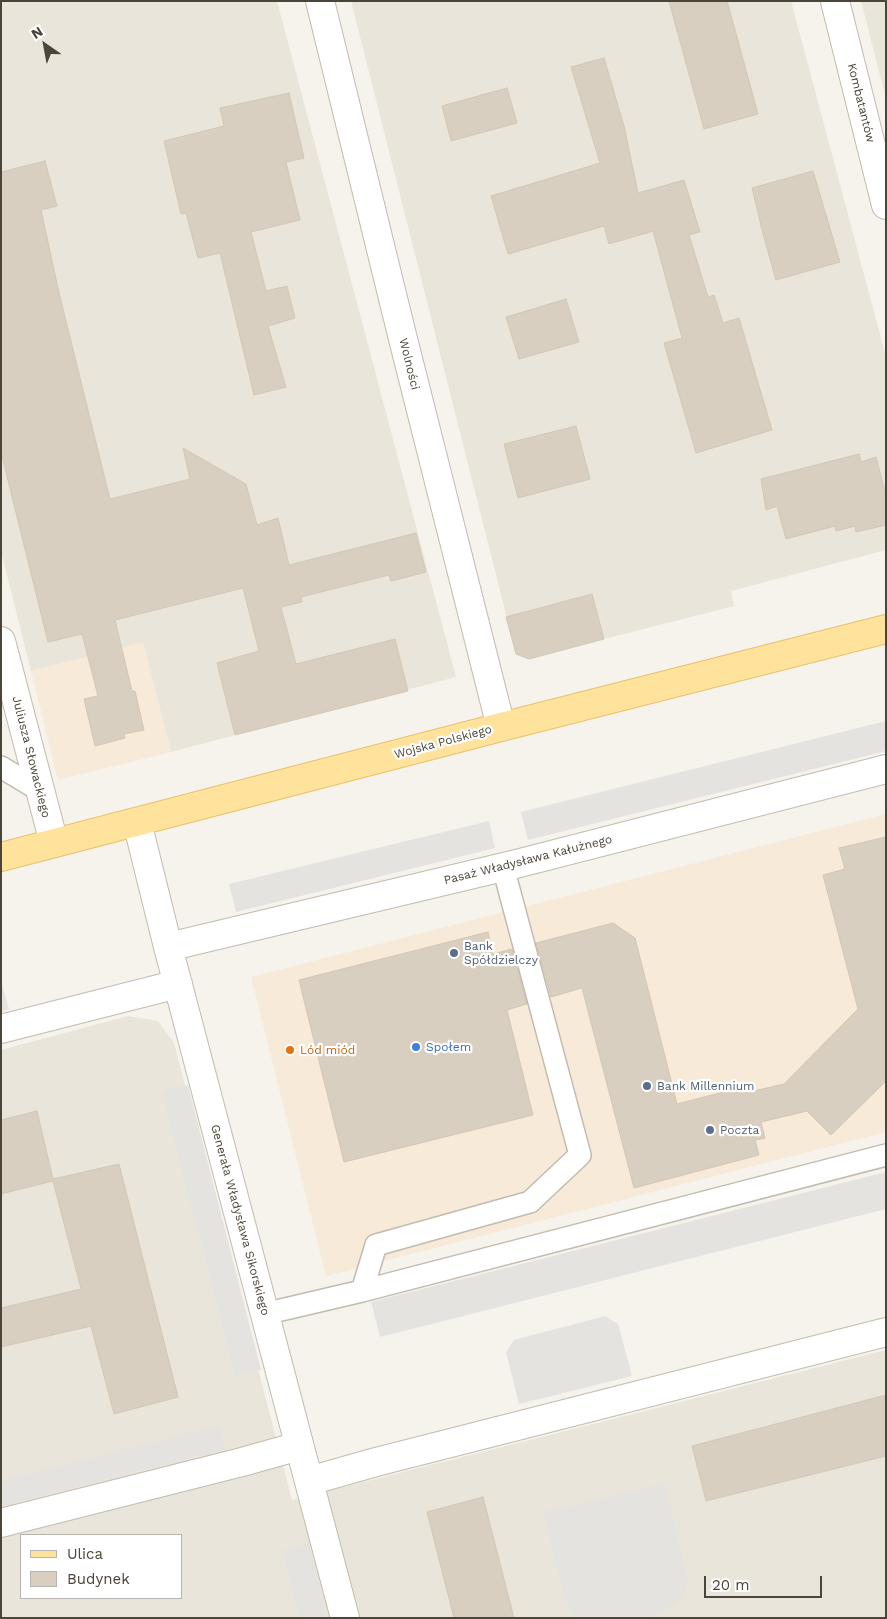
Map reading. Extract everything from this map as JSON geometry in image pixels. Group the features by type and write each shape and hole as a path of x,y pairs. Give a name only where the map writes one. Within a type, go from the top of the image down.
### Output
{"main road":[{"name":"Wojska Polskiego","path":"1,857 886,629"}],"street":[{"name":"Wolności","path":"320,1 500,727"},
{"name":"Kombatantów","path":"835,1 886,205"},
{"name":"Juliusza Słowackiego","path":"1,641 54,843"},
{"name":"Pasaż Władysława Kałużnego","path":"168,947 504,867 886,769"},
{"name":"Generała Władysława Sikorskiego","path":"137,822 168,947 345,1618"},
{"path":"1,1029 178,984"},
{"path":"308,1481 886,1332"},
{"path":"1,1523 299,1446"}],"lane":[{"path":"1,767 39,790"},
{"path":"362,1291 376,1245 530,1202 580,1155 504,867"},
{"path":"264,1314 362,1291 886,1155"}],"shaded area":[{"path":"1,1 277,1 456,677 171,752 143,643 31,671 1,551"},
{"path":"351,1 791,1 886,357 886,550 731,591 734,606 529,659 516,654"},
{"path":"861,1 886,1 886,99"},
{"path":"143,642 171,752 58,780 31,671"},
{"path":"886,721 886,751 528,840 521,812"},
{"path":"886,814 886,1132 326,1276 251,977"},
{"path":"489,821 495,848 236,912 229,884"},
{"path":"1,981 9,1009 1,1011"},
{"path":"128,1016 158,1021 174,1043 292,1500 886,1350 886,1618 1,1618 1,1050"},
{"path":"188,1085 261,1370 235,1376 162,1091"},
{"path":"886,1172 886,1209 380,1337 371,1302"},
{"path":"605,1316 618,1324 632,1376 519,1404 506,1352 514,1340"},
{"path":"220,1425 226,1449 1,1506 1,1480"},
{"path":"665,1483 688,1579 683,1596 662,1613 643,1618 577,1618 566,1602 543,1512"},
{"path":"309,1543 328,1618 299,1618 282,1550"}],"building":[{"path":"669,1 727,1 758,114 704,129"},
{"path":"604,58 624,126 638,193 684,180 700,232 689,235 708,297 714,295 723,323 739,318 772,430 696,453 664,343 682,338 653,231 609,244 604,226 508,254 491,196 600,163 571,67"},
{"path":"507,88 517,123 451,141 442,106"},
{"path":"289,93 304,158 286,162 300,220 251,232 266,291 287,286 295,318 268,326 286,387 254,395 220,253 198,258 186,213 181,214 164,141 224,126 220,108"},
{"path":"45,161 57,206 41,210 59,293 110,499 190,479 183,448 246,484 257,525 278,518 289,565 416,533 426,572 391,581 389,575 301,597 302,602 281,607 296,664 395,639 408,691 235,735 217,663 259,651 243,588 115,620 132,691 135,691 144,730 124,734 125,738 95,746 84,699 98,696 82,634 48,642 1,452 1,172"},
{"path":"813,171 840,262 776,280 752,188"},
{"path":"566,299 579,342 519,359 506,317"},
{"path":"576,426 590,479 518,498 504,444"},
{"path":"859,454 861,462 876,457 886,495 886,525 856,532 855,526 836,531 835,526 786,539 777,506 766,510 761,479"},
{"path":"592,594 604,639 529,659 516,654 506,617"},
{"path":"886,837 886,1081 831,1135 807,1111 761,1122 765,1138 755,1140 759,1155 634,1188 582,988 551,997 536,943 613,923 635,938 677,1104 743,1087 745,1093 784,1084 858,1009 823,875 845,869 839,848"},
{"name":"Społem","path":"488,932 493,954 512,949 527,1004 507,1010 533,1115 344,1162 299,980"},
{"path":"37,1111 53,1179 119,1164 178,1397 114,1414 91,1326 1,1347 1,1308 81,1289 53,1181 1,1194 1,1120"},
{"path":"886,1395 886,1456 706,1501 692,1446"},
{"path":"483,1497 514,1618 454,1618 427,1512"}],"place":[{"name":"Bank Spółdzielczy","path":"454,953"},
{"name":"Społem","path":"416,1047"},
{"name":"Lód miód","path":"290,1050"},
{"name":"Bank Millennium","path":"647,1086"},
{"name":"Poczta","path":"710,1130"}]}
